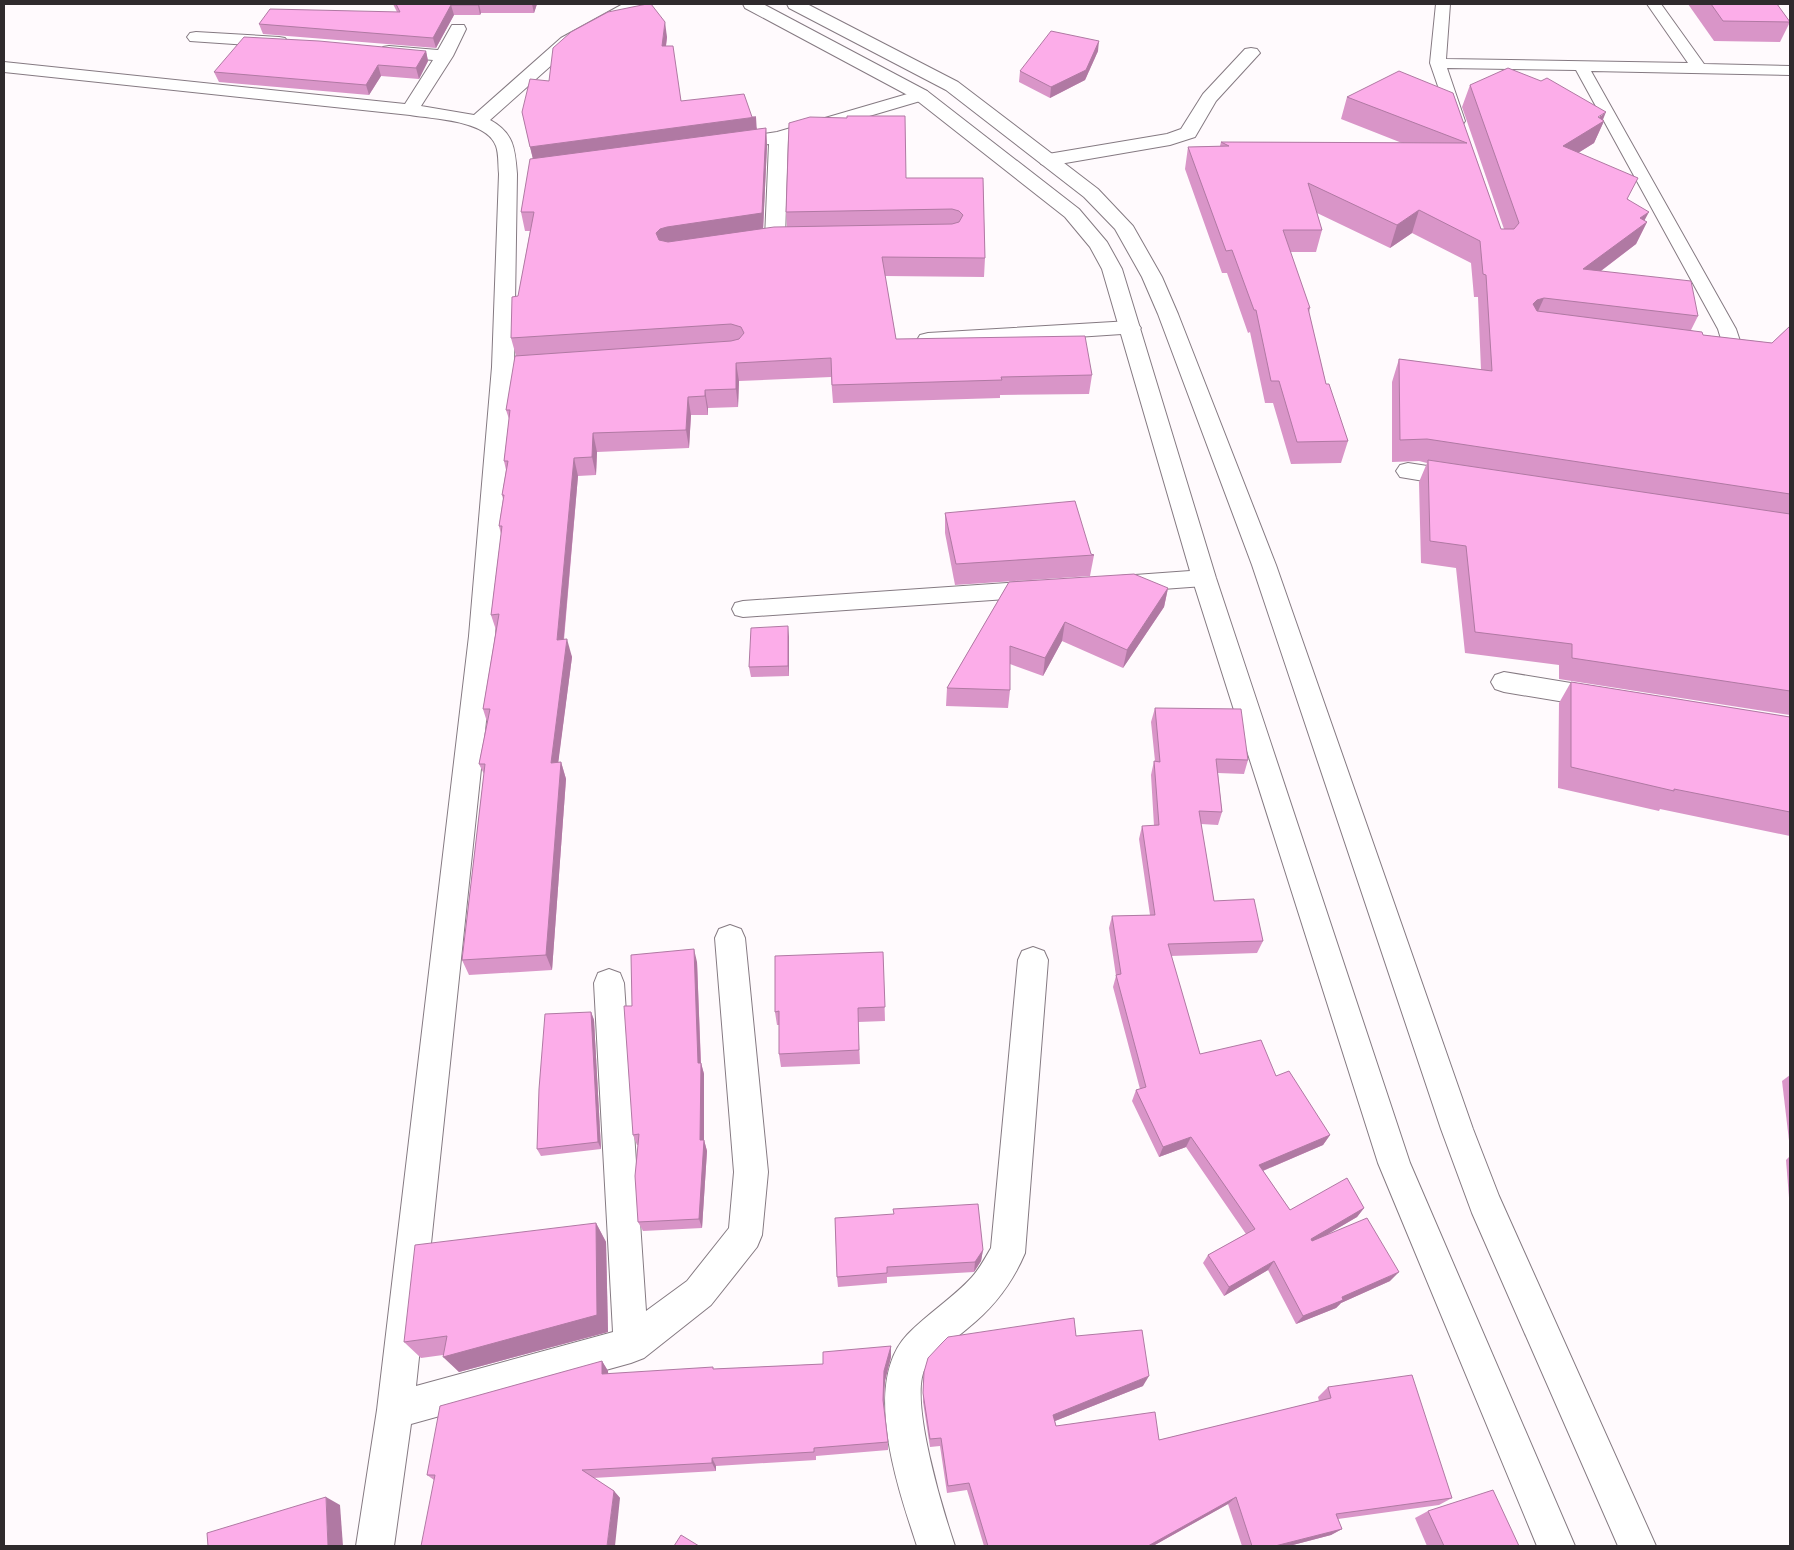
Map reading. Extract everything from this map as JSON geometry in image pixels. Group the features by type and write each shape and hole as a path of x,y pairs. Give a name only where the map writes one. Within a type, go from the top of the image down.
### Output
{"street":[{"path":"478,121 567,42 635,4"},
{"path":"751,4 921,95 1072,213 1092,234 1105,252 1130,328 1204,578 1394,1163 1556,1546"},
{"path":"795,4 952,86 1091,193 1123,226 1152,277 1264,565 1453,1119 1484,1200 1637,1546"},
{"path":"410,110 458,30"},
{"path":"196,37 294,43"},
{"path":"370,49 444,56"},
{"path":"1048,160 1170,139 1188,133 1208,98 1251,53"},
{"path":"4,67 410,110 478,121 493,129 501,138 518,172 512,366 395,1410 374,1546"},
{"path":"712,146 780,137 921,95"},
{"path":"775,239 780,137"},
{"path":"919,341 1130,328"},
{"path":"1408,471 1486,483"},
{"path":"1504,682 1623,701"},
{"path":"395,1410 631,1345 699,1294 745,1236 751,1172 730,938"},
{"path":"936,1546 920,1500 902,1401 904,1373 912,1356 984,1290 1008,1253 1034,960"},
{"path":"609,983 631,1345"}],"lane":[{"path":"1444,4 1438,63 1462,136"},
{"path":"1654,4 1699,68"},
{"path":"1438,63 1790,70"},
{"path":"1581,66 1727,329 1731,340 1721,346 1703,348 1683,345"},
{"path":"1102,585 1204,578"},
{"path":"744,609 1052,588"}],"building":[{"path":"396,4 478,5 451,5 433,38 259,24 270,9 400,12"},
{"path":"651,4 665,22 662,46 673,46 681,101 744,94 752,117 756,117 530,147 522,112 530,79 549,81 553,48 571,32 608,12"},
{"path":"1711,4 1777,4 1790,22 1723,21"},
{"path":"1051,31 1099,41 1086,70 1051,87 1020,71"},
{"path":"244,37 319,41 426,51 416,68 378,65 366,85 214,72"},
{"path":"1508,68 1541,81 1547,78 1606,112 1598,117 1604,121 1563,146 1638,178 1627,199 1649,212 1640,218 1647,222 1583,269 1691,281 1698,316 1544,298 1537,300 1533,304 1537,311 1772,343 1790,326 1790,494 1427,439 1400,440 1399,359 1492,371 1486,275 1483,274 1480,241 1419,210 1397,225 1308,183 1322,230 1283,230 1310,308 1308,308 1326,384 1329,384 1348,441 1297,442 1279,381 1271,381 1256,310 1254,310 1232,250 1226,251 1188,147 1229,146 1221,142 1467,143 1347,97 1399,71 1453,93 1501,229 1514,229 1519,223 1470,85"},
{"path":"847,116 905,116 906,178 983,178 985,258 882,257 896,339 1085,336 1092,375 1001,377 1002,380 832,385 831,358 736,363 736,389 705,390 705,396 688,397 686,430 593,433 592,457 574,458 557,640 567,639 551,763 561,762 546,955 462,960 485,764 479,764 490,709 483,709 499,614 491,615 502,526 499,526 504,495 502,495 508,461 504,461 510,410 506,410 515,356 731,341 739,339 744,333 741,327 731,324 511,338 512,297 518,296 534,212 521,212 530,159 766,128 762,213 667,227 660,229 656,233 659,240 668,242 774,227 952,224 959,222 963,215 959,211 952,209 786,212 789,123 810,117 847,118"},
{"path":"1428,460 1790,514 1790,691 1572,658 1572,644 1475,632 1466,546 1430,541"},
{"path":"1075,501 1091,554 1094,555 956,564 945,513"},
{"path":"1134,574 1168,588 1127,650 1065,622 1045,658 1010,646 1010,690 947,688 1009,582"},
{"path":"788,626 788,666 749,667 751,628"},
{"path":"1571,682 1790,717 1790,812 1674,789 1674,791 1571,767"},
{"path":"1155,708 1241,709 1248,760 1216,759 1222,812 1199,811 1214,901 1254,899 1263,941 1168,944 1200,1054 1261,1040 1276,1076 1289,1071 1330,1135 1259,1165 1290,1210 1347,1178 1364,1208 1311,1239 1312,1241 1367,1218 1399,1272 1342,1297 1343,1300 1303,1316 1274,1261 1229,1287 1208,1255 1255,1229 1191,1137 1163,1147 1136,1090 1146,1087 1116,975 1121,974 1112,916 1155,915 1142,826 1159,825 1154,761 1160,762"},
{"path":"694,949 698,1063 701,1063 700,1140 704,1140 699,1219 638,1222 635,1176 639,1134 633,1135 624,1006 632,1006 631,955"},
{"path":"883,952 885,1007 858,1008 859,1050 779,1054 779,1011 775,1012 775,956"},
{"path":"591,1012 598,1142 537,1149 539,1089 545,1014"},
{"path":"978,1204 983,1250 975,1262 887,1267 887,1273 837,1277 835,1218 894,1214 893,1209"},
{"path":"596,1223 597,1315 443,1357 447,1336 404,1342 415,1245"},
{"path":"1074,1318 1076,1336 1142,1330 1149,1376 1053,1415 1056,1426 1155,1412 1159,1440 1331,1398 1328,1387 1412,1375 1452,1498 1336,1514 1342,1529 1275,1546 1252,1546 1236,1497 1148,1546 988,1546 969,1483 948,1486 941,1438 930,1439 923,1393 924,1372 928,1358 948,1337"},
{"path":"891,1346 884,1371 883,1400 888,1442 814,1448 814,1452 712,1458 712,1463 582,1470 614,1491 607,1546 421,1546 435,1475 427,1475 440,1406 602,1361 602,1374 713,1367 713,1369 823,1364 823,1352"},
{"path":"1493,1490 1519,1546 1444,1546 1428,1511"},
{"path":"326,1497 328,1546 208,1546 207,1533"},
{"path":"681,1535 699,1546 674,1546"}]}
